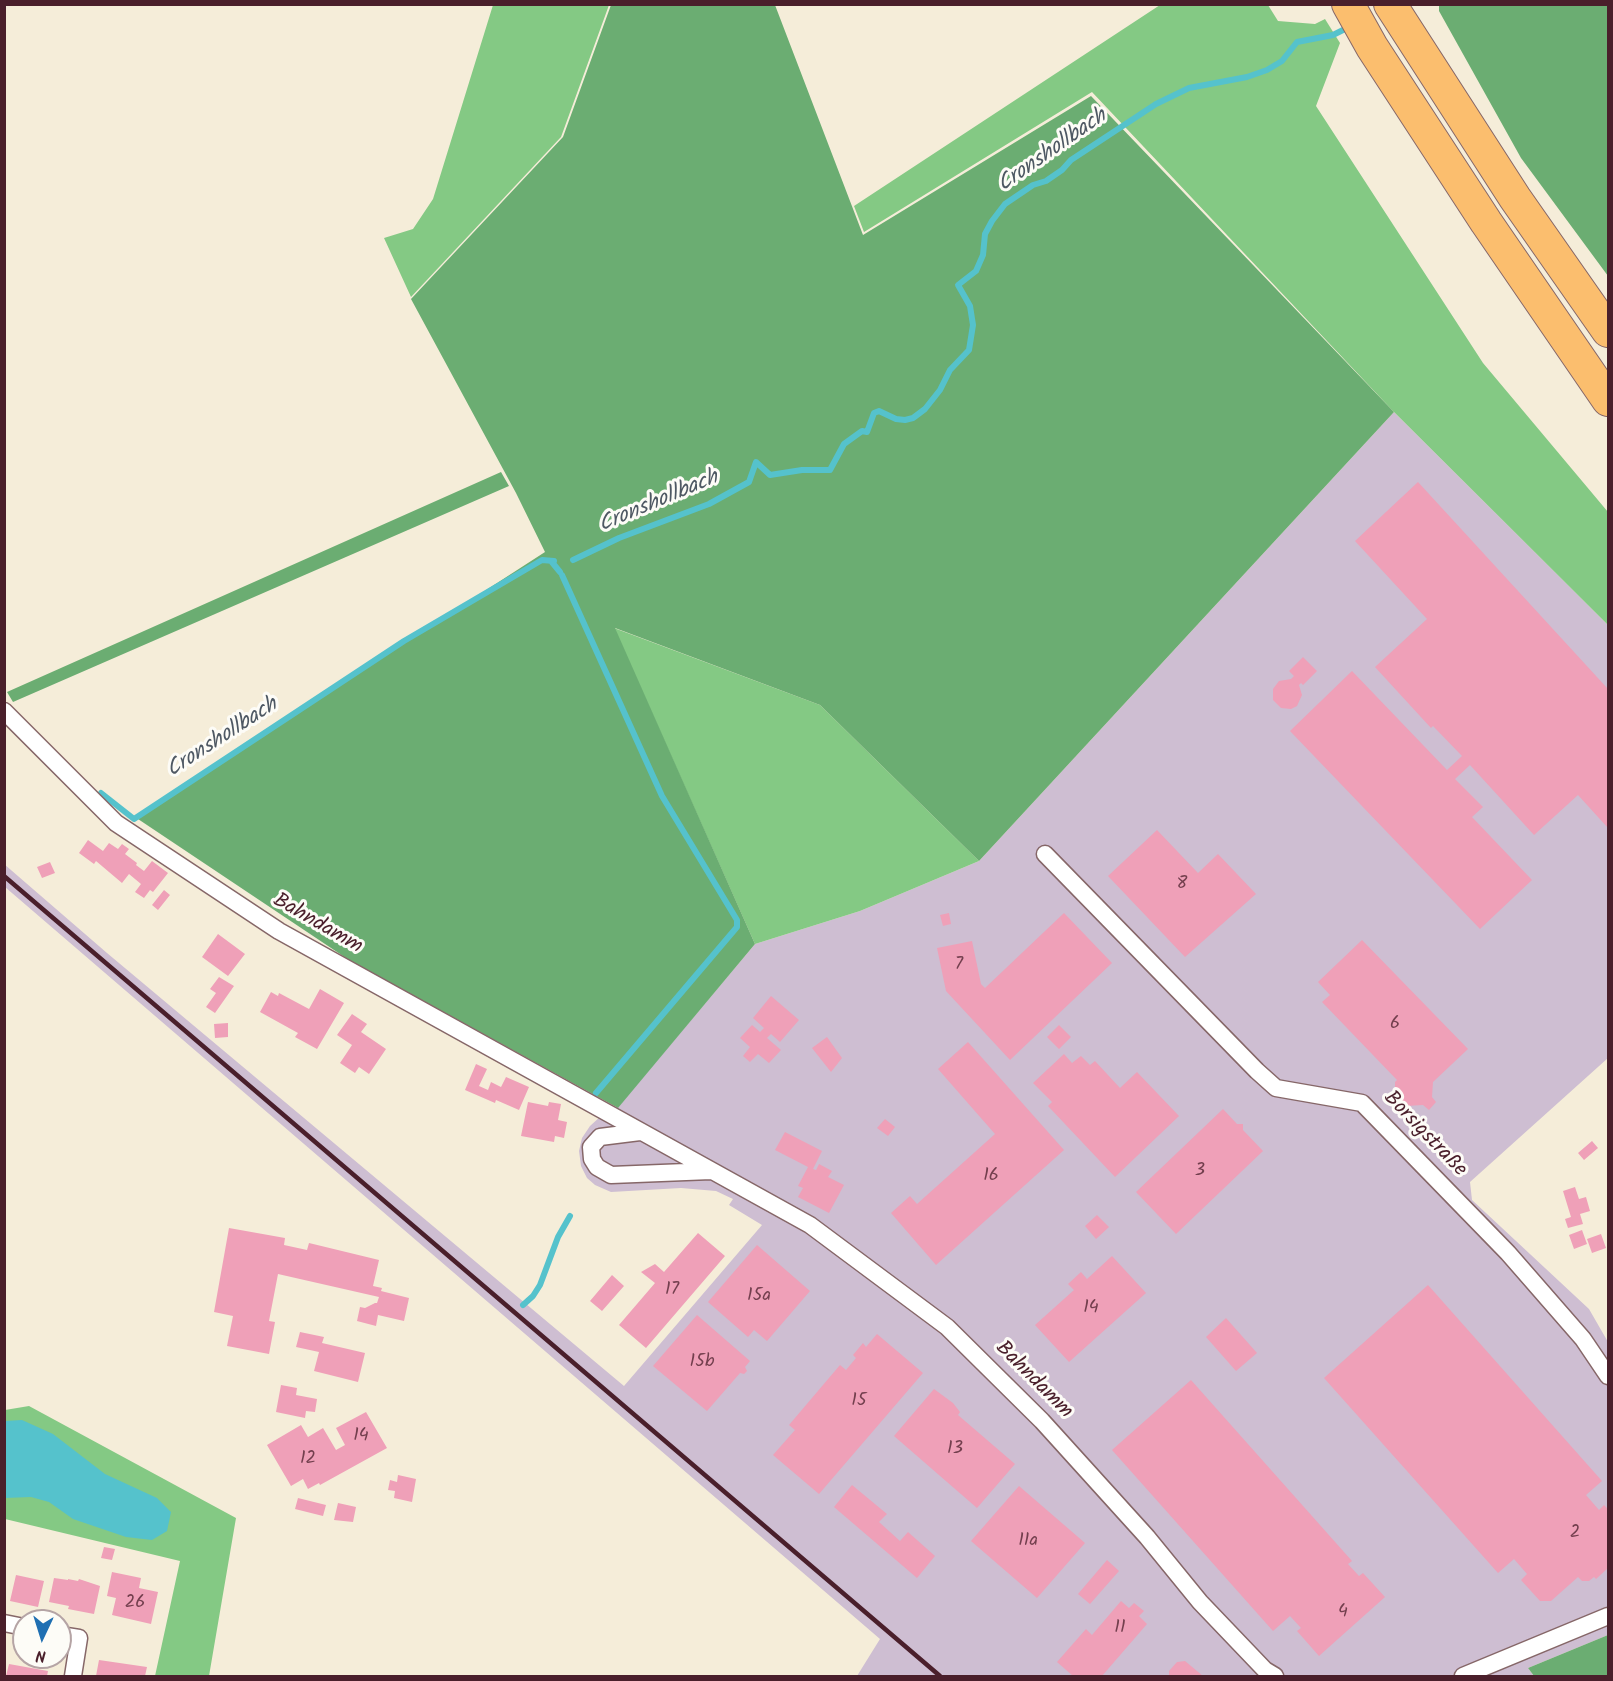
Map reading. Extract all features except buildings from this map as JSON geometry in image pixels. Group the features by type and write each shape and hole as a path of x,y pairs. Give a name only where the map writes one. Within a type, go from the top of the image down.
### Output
{"highway":[{"path":"1348,4 1372,47 1486,222 1608,400"},
{"path":"1398,17 1515,198 1608,331"}],"street":[{"name":"Bahndamm","path":"4,711 116,823 279,932 810,1225 947,1327 1042,1421 1147,1537 1200,1602 1265,1670 1275,1677"},
{"name":"Borsigstraße","path":"1046,854 1276,1088 1362,1103 1508,1253 1583,1339 1608,1376"},
{"path":"640,1132 600,1137 591,1147 592,1159 597,1167 611,1175 712,1171"},
{"path":"1463,1677 1608,1616"},
{"path":"72,1637 79,1638 73,1677"}],"shaded area":[{"path":"1394,412 1608,625 1608,1058 1470,1182 1472,1200 1589,1309 1608,1342 1608,1635 1528,1668 1534,1676 857,1676 880,1639 5,887 4,864 624,1386 762,1225 729,1205 733,1199 716,1191 681,1188 611,1192 595,1185 587,1178 581,1166 579,1151 582,1138 590,1126 601,1116 618,1107 755,944 860,911 979,861"}],"green space":[{"path":"493,5 609,5 561,137 411,297 384,238 413,229 433,199"},
{"path":"611,5 775,5 863,235 1091,96 1394,412 979,861 820,705 615,628 755,944 618,1108 349,960 135,817 545,552 516,493 411,299 563,137"},
{"path":"1160,5 1268,5 1278,21 1315,24 1325,19 1340,43 1316,106 1483,363 1608,512 1608,625 1394,412 1092,92 864,232 854,206"},
{"path":"1439,5 1608,5 1608,276 1521,158 1439,11"},
{"path":"501,472 509,486 13,702 7,692"},
{"path":"614,628 820,705 979,861 860,911 755,944"},
{"path":"29,1406 236,1518 209,1676 155,1676 180,1561 5,1519 5,1410"},
{"path":"1608,1635 1608,1676 1534,1676 1528,1668"}],"water":[{"path":"22,1420 53,1434 105,1474 157,1498 171,1512 167,1531 152,1540 126,1537 73,1519 49,1502 31,1497 5,1498 5,1421"}],"waterway":[{"name":"Cronshollbach","path":"573,560 619,538 709,504 749,482 756,462 770,475 802,470 830,470 844,444 862,431 867,432 874,413 879,411 896,419 913,418 925,409 940,390 950,370 969,350 973,325 970,306 958,285 976,271 983,255 985,234 1005,204 1033,185 1046,181 1062,170 1071,160 1156,104 1189,88 1247,77 1267,70 1282,61 1297,42 1333,35 1349,27"},
{"name":"Cronshollbach","path":"101,793 134,819 404,641 542,560 554,561"},
{"path":"551,561 560,572"},
{"path":"562,575 662,796 737,920 737,927 596,1093"},
{"path":"523,1305 540,1285 558,1237 570,1216"}],"railway":[{"path":"4,876 940,1676"}]}
